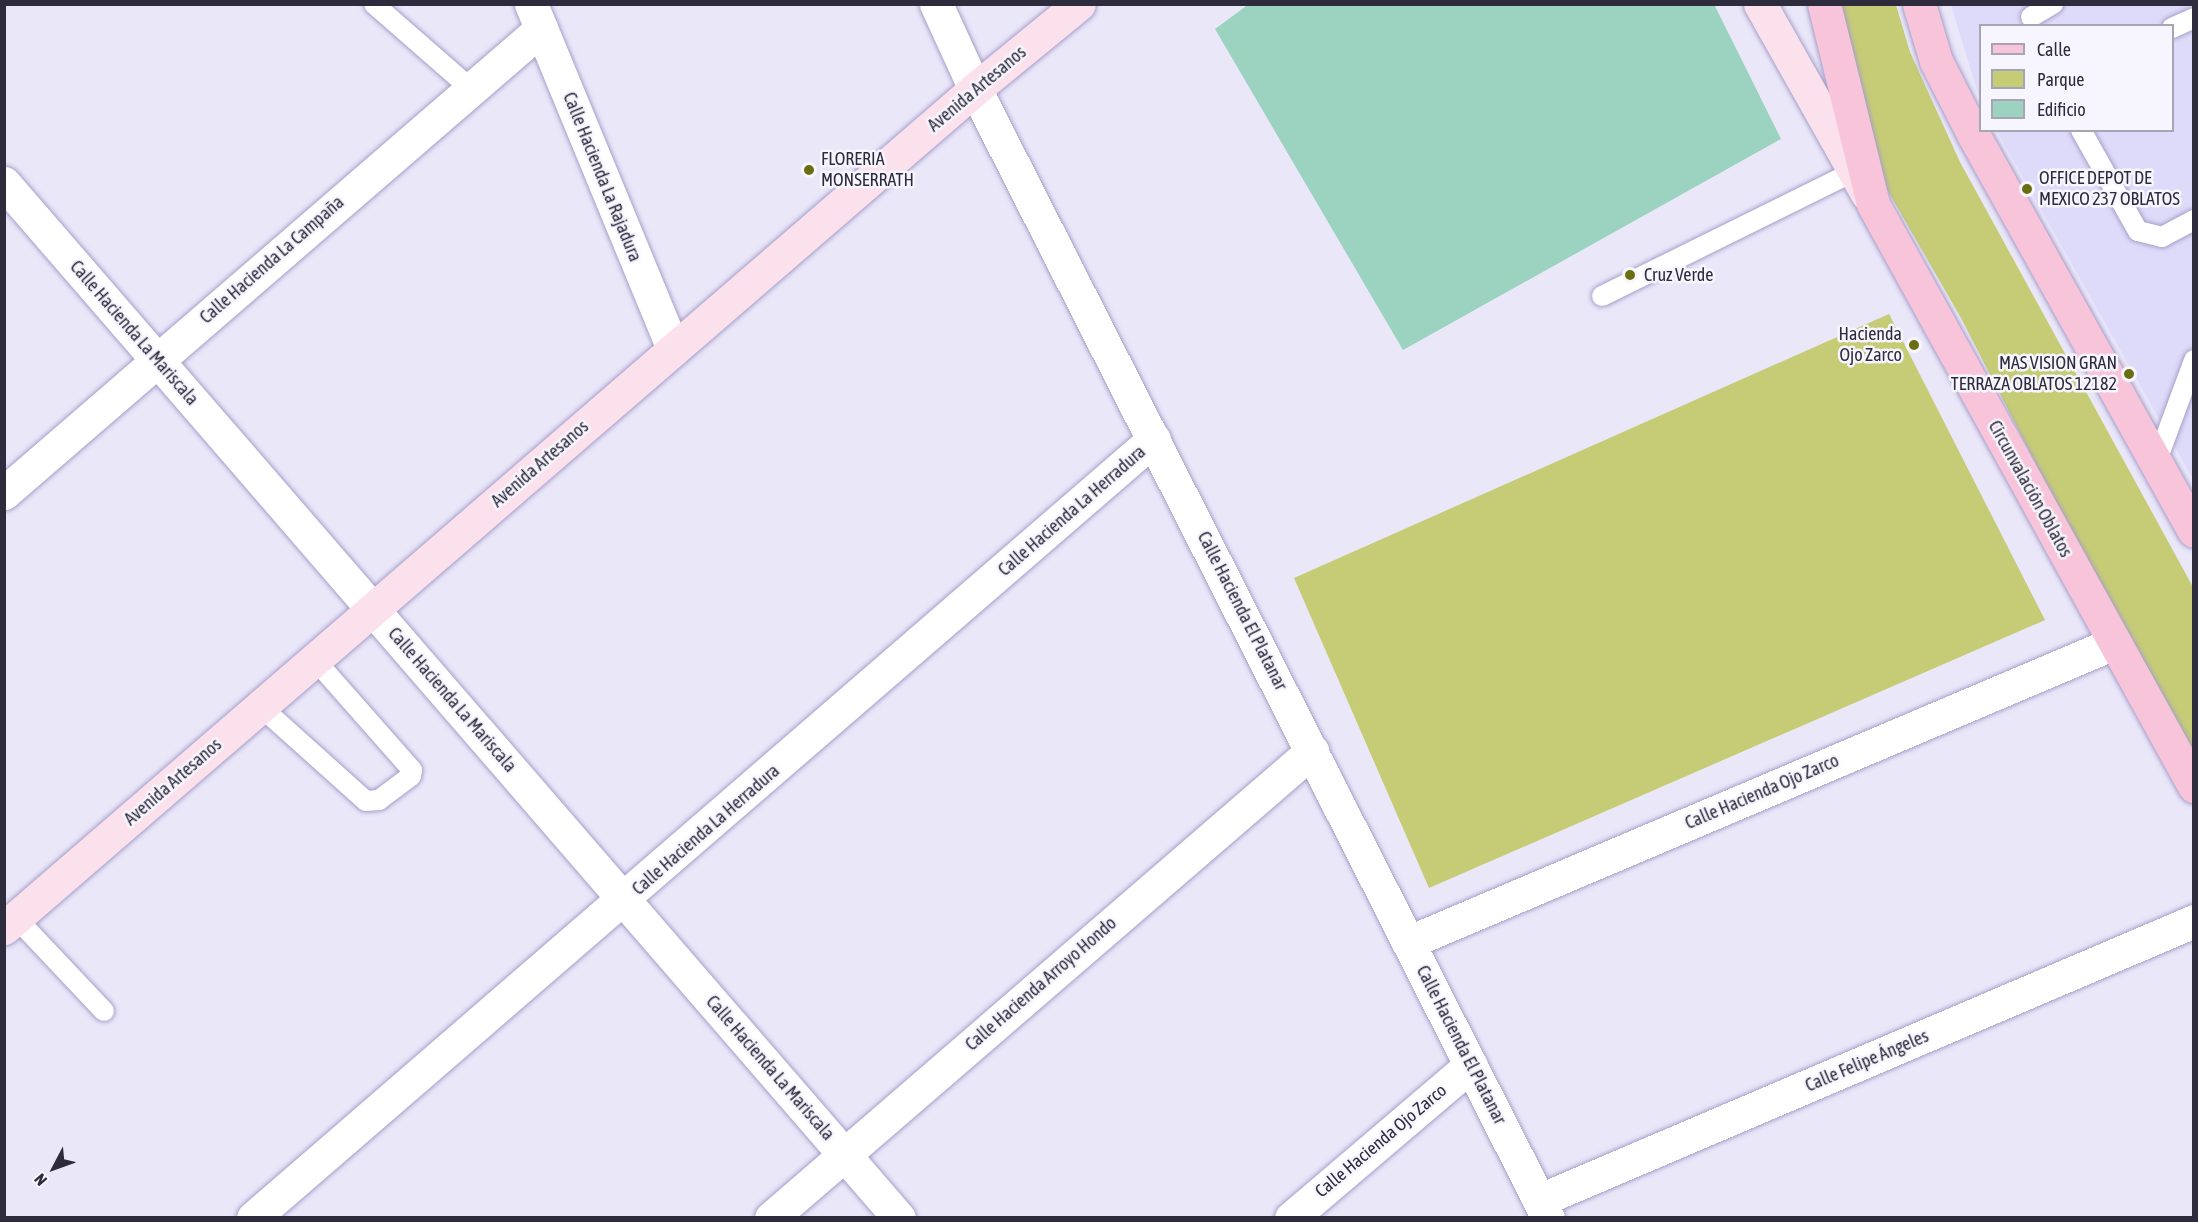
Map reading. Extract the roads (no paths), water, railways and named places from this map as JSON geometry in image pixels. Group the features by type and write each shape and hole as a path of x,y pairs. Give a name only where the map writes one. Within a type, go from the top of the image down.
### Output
{"main road":[{"name":"Avenida Artesanos","path":"10,923 975,89 1079,4"},
{"path":"1760,4 1859,169"},
{"name":"Circunvalación Oblatos","path":"1824,4 1859,169 1873,204 2193,786"},
{"path":"1919,4 1936,61 1973,134 2193,531"}],"street":[{"name":"Calle Hacienda El Platanar","path":"936,4 975,89 1544,1209"},
{"name":"Calle Hacienda La Campaña","path":"4,493 471,89 536,17"},
{"name":"Calle Hacienda La Rajadura","path":"536,17 673,349"},
{"name":"Calle Hacienda La Mariscala","path":"4,183 899,1218"},
{"name":"Calle Hacienda La Herradura","path":"253,1218 625,900 1154,439"},
{"name":"Calle Hacienda Ojo Zarco","path":"1409,942 2114,643"},
{"name":"Calle Hacienda Arroyo Hondo","path":"771,1218 1312,751"},
{"name":"Calle Felipe Ángeles","path":"1544,1209 2193,921"},
{"name":"Calle Hacienda Ojo Zarco","path":"1291,1218 1471,1065"}],"lane":[{"path":"374,4 471,89"},
{"path":"2031,16 2053,4"},
{"path":"2174,27 2193,18"},
{"path":"2082,132 2138,231 2163,237 2193,220"},
{"path":"1602,296 1859,169"},
{"path":"2156,463 2193,360"},
{"path":"260,706 366,801 379,801 411,776 412,770 314,659"},
{"path":"10,923 104,1011"}],"place":[{"name":"FLORERIA MONSERRATH","path":"809,170"},
{"name":"OFFICE DEPOT DE MEXICO 237 OBLATOS","path":"2027,189"},
{"name":"Cruz Verde","path":"1630,275"},
{"name":"Hacienda Ojo Zarco","path":"1914,345"},
{"name":"MAS VISION GRAN TERRAZA OBLATOS 12182","path":"2129,374"}]}
